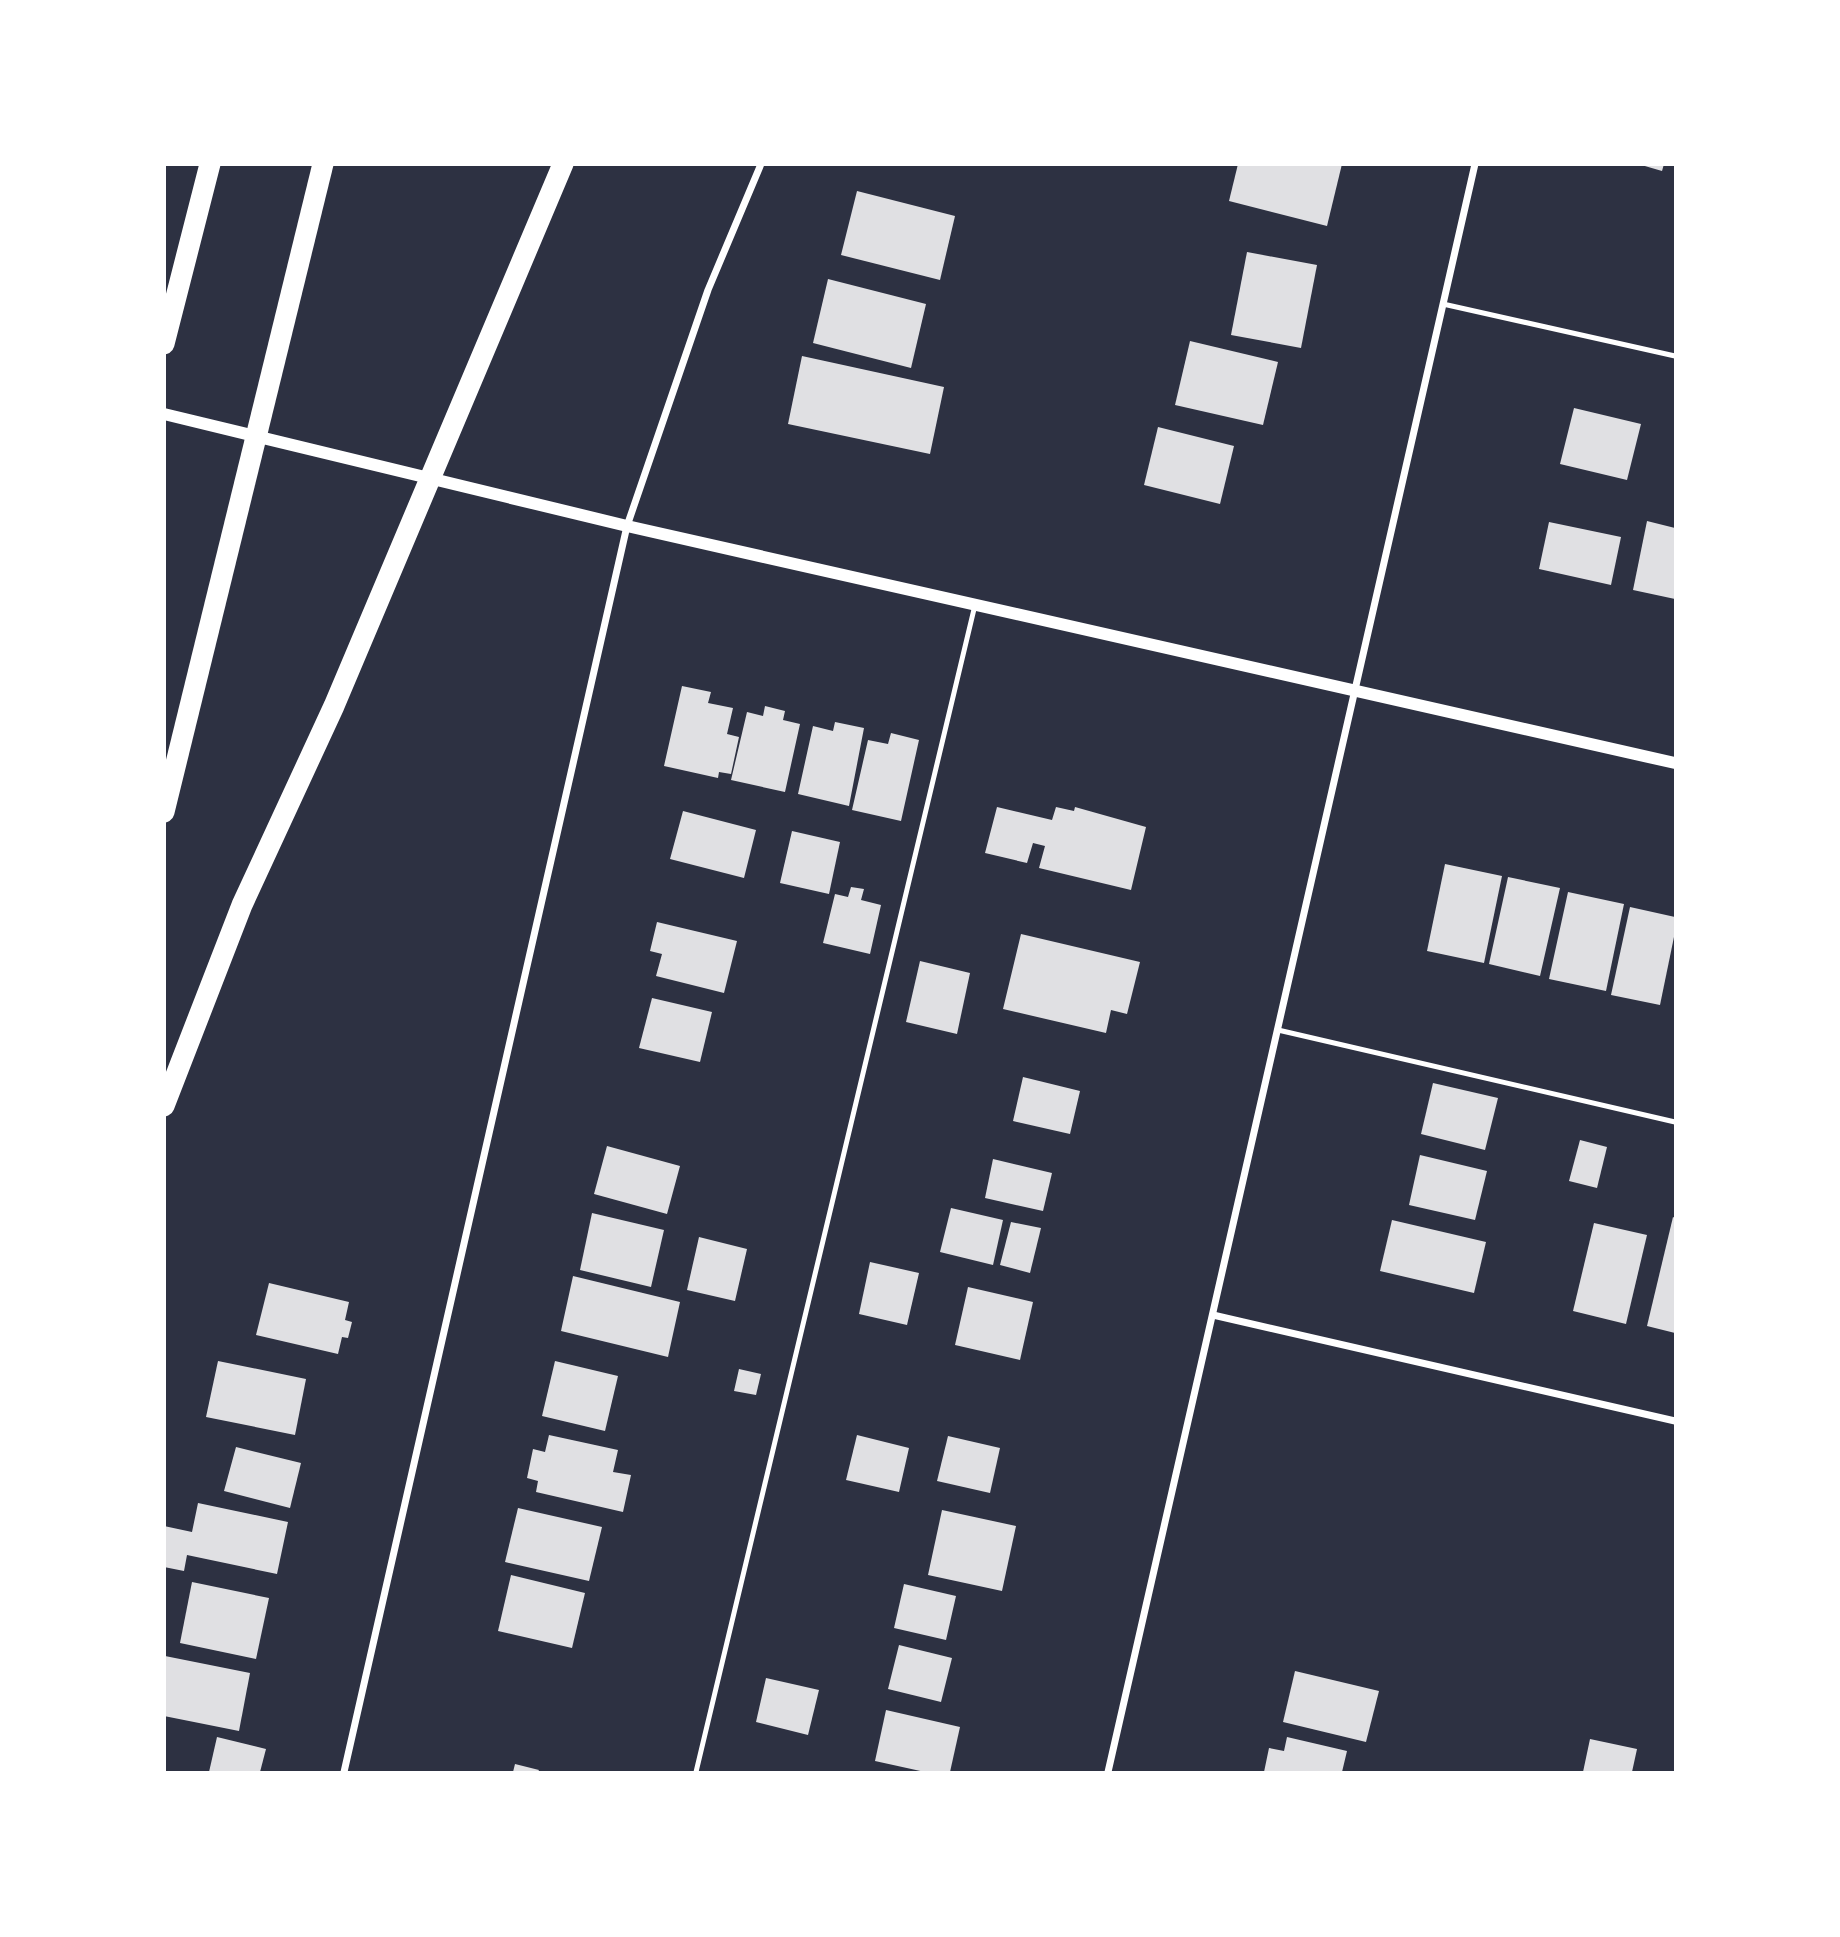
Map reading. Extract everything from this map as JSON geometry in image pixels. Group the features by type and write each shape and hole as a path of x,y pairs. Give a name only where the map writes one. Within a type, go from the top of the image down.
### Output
{"highway":[{"path":"164,344 210,164"},
{"path":"164,812 323,164"},
{"path":"164,1105 242,905 334,706 563,164"}],"street":[{"path":"344,1773 627,526 708,290 761,164"},
{"path":"1108,1773 1475,164"},
{"path":"164,414 627,526 1675,763"},
{"path":"1213,1315 1675,1421"}],"lane":[{"path":"1443,304 1675,356"},
{"path":"696,1773 975,605"},
{"path":"1278,1030 1675,1122"}],"building":[{"path":"1238,164 1342,164 1327,226 1229,201"},
{"path":"1638,164 1664,164 1662,171"},
{"path":"857,191 955,216 940,280 841,255"},
{"path":"1247,252 1317,265 1301,348 1231,335"},
{"path":"828,279 926,304 911,368 813,343"},
{"path":"1190,341 1278,362 1263,425 1175,405"},
{"path":"802,356 944,387 930,454 788,424"},
{"path":"1574,408 1641,424 1627,480 1560,464"},
{"path":"1158,427 1234,446 1220,504 1144,485"},
{"path":"1647,521 1675,528 1675,599 1633,590"},
{"path":"1549,522 1621,537 1611,585 1539,569"},
{"path":"682,686 711,692 708,703 733,708 727,734 739,737 731,774 719,772 718,778 664,766"},
{"path":"765,706 785,711 783,720 800,724 785,792 731,780 747,712 763,716"},
{"path":"835,722 864,728 849,806 798,794 813,726 833,731"},
{"path":"891,733 919,740 901,821 852,810 868,740 888,744"},
{"path":"997,807 1052,820 1056,807 1074,811 1075,807 1146,827 1131,890 1039,868 1045,846 1033,843 1027,863 985,853"},
{"path":"683,811 756,830 744,878 670,859"},
{"path":"792,831 840,842 829,894 780,883"},
{"path":"1445,864 1502,876 1484,963 1427,951"},
{"path":"1508,877 1560,888 1540,976 1489,964"},
{"path":"851,887 864,889 861,900 881,905 870,954 823,943 835,894 848,897"},
{"path":"1568,892 1624,904 1606,991 1549,979"},
{"path":"1630,907 1675,917 1675,932 1660,1005 1611,995"},
{"path":"657,922 737,941 724,993 656,976 662,954 650,951"},
{"path":"1021,934 1140,962 1127,1014 1111,1010 1106,1033 1003,1009"},
{"path":"920,961 970,973 957,1034 906,1022"},
{"path":"652,998 712,1012 700,1062 639,1048"},
{"path":"1023,1077 1080,1091 1070,1134 1013,1121"},
{"path":"1433,1083 1498,1098 1485,1150 1421,1134"},
{"path":"1580,1140 1607,1147 1597,1188 1569,1181"},
{"path":"607,1146 680,1166 667,1214 594,1194"},
{"path":"1420,1155 1487,1171 1475,1220 1409,1205"},
{"path":"993,1159 1052,1173 1043,1211 985,1198"},
{"path":"951,1208 1003,1220 993,1265 940,1252"},
{"path":"592,1213 664,1230 651,1287 580,1270"},
{"path":"1673,1217 1675,1218 1675,1333 1647,1326"},
{"path":"1392,1220 1486,1242 1474,1293 1380,1271"},
{"path":"1011,1222 1041,1228 1030,1273 1000,1265"},
{"path":"1594,1223 1647,1235 1626,1324 1573,1311"},
{"path":"699,1237 747,1249 735,1301 687,1290"},
{"path":"870,1262 919,1273 907,1325 859,1314"},
{"path":"573,1276 680,1302 668,1357 561,1331"},
{"path":"269,1283 349,1302 345,1320 352,1322 348,1338 342,1337 338,1354 256,1335"},
{"path":"968,1287 1033,1302 1020,1360 955,1345"},
{"path":"218,1361 306,1379 295,1435 206,1417"},
{"path":"555,1361 618,1376 605,1431 542,1416"},
{"path":"739,1369 761,1374 756,1395 734,1391"},
{"path":"549,1435 618,1450 613,1472 631,1475 623,1512 536,1492 538,1481 527,1478 533,1449 545,1452"},
{"path":"857,1435 909,1448 899,1492 846,1480"},
{"path":"948,1436 1000,1448 990,1493 937,1481"},
{"path":"236,1447 301,1463 290,1508 224,1491"},
{"path":"198,1503 288,1522 277,1574 187,1555 184,1571 164,1567 164,1526 192,1532"},
{"path":"518,1508 602,1527 589,1581 505,1562"},
{"path":"942,1510 1016,1526 1002,1591 928,1575"},
{"path":"511,1575 585,1593 572,1648 498,1631"},
{"path":"192,1582 269,1598 256,1659 180,1643"},
{"path":"904,1584 956,1596 946,1640 894,1628"},
{"path":"899,1645 952,1658 941,1702 888,1689"},
{"path":"165,1656 250,1673 239,1731 164,1716"},
{"path":"1295,1671 1379,1691 1366,1742 1283,1722"},
{"path":"766,1678 819,1690 808,1735 756,1722"},
{"path":"886,1710 960,1727 950,1772 925,1772 875,1761"},
{"path":"217,1737 266,1749 260,1772 209,1772"},
{"path":"1287,1737 1347,1751 1342,1772 1264,1772 1269,1748 1284,1751"},
{"path":"1590,1739 1637,1749 1632,1772 1583,1772"},
{"path":"515,1764 539,1770 513,1772"}]}
